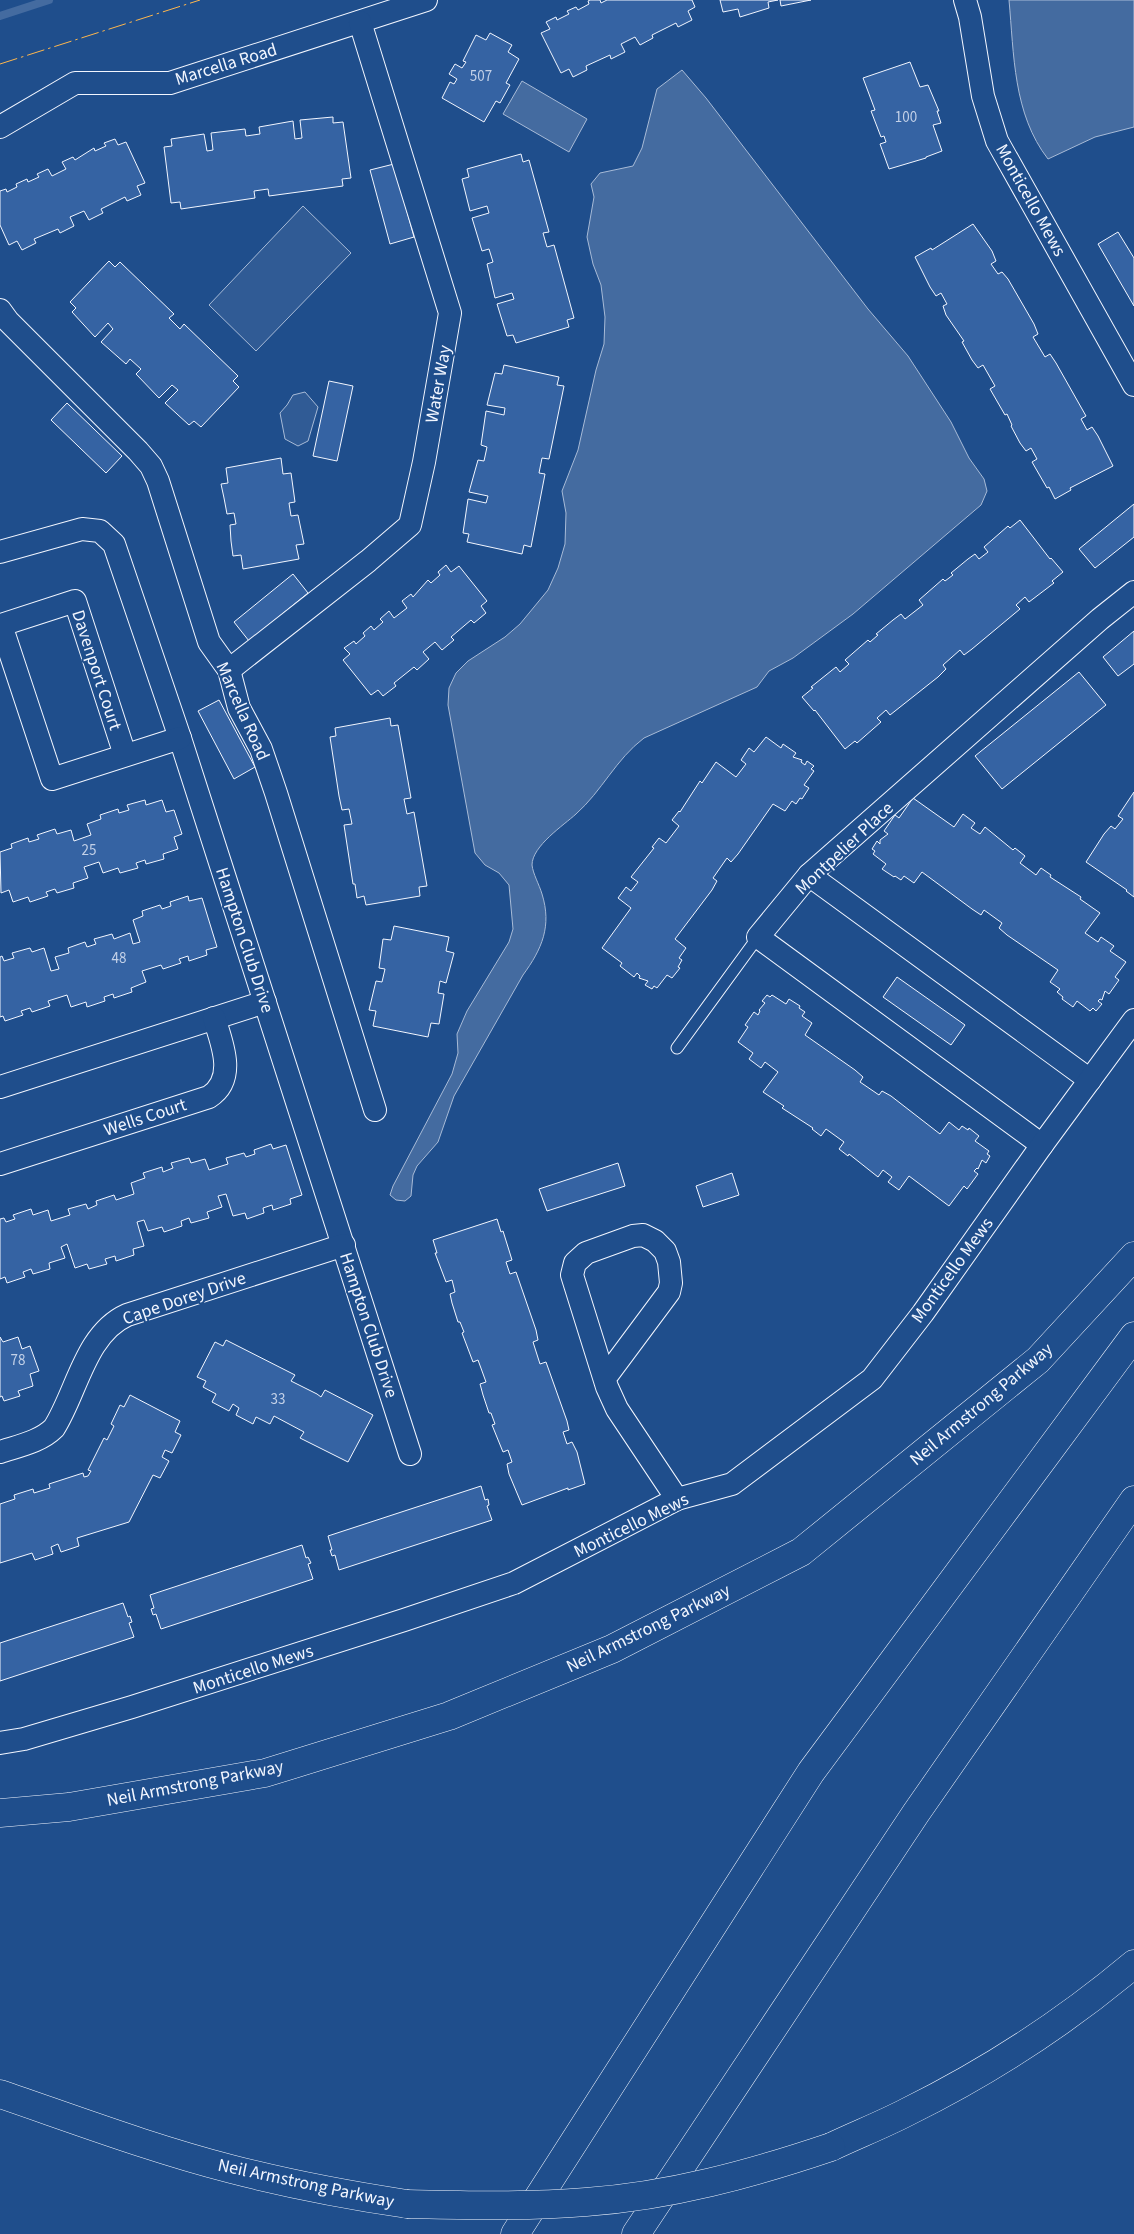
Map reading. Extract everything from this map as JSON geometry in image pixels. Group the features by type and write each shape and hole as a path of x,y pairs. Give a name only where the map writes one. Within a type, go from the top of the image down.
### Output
{"highway":[{"name":"Neil Armstrong Parkway","path":"0,1813 70,1807 265,1772 449,1716 612,1649 801,1552 1038,1360 1134,1256"},
{"path":"515,2234 811,1772 1134,1336"},
{"path":"636,2234 916,1813 1134,1500"},
{"name":"Neil Armstrong Parkway","path":"0,2094 89,2125 229,2169 338,2193 406,2204 500,2206 586,2202 632,2197 721,2181 780,2164 831,2147 907,2112 978,2074 1060,2022 1134,1964"}],"street":[{"name":"Marcella Road","path":"0,127 75,83 170,82 426,0"},
{"name":"Monticello Mews","path":"965,0 970,16 983,96 997,141 1134,385"},
{"name":"Water Way","path":"229,670 368,562 410,525 424,462 450,313 360,22"},
{"name":"Marcella Road","path":"0,310 8,321 138,451 150,466 158,481 209,642 229,670 239,708 261,749 375,1110"},
{"name":"Hampton Club Drive","path":"0,552 82,528 100,531 108,536 120,556 410,1454"},
{"name":"Montpelier Place","path":"758,937 809,875 1100,619 1134,592"},
{"name":"Davenport Court","path":"125,755 75,600 1,624 52,779 180,738"},
{"path":"809,875 1090,1080"},
{"path":"758,937 1042,1145"},
{"path":"0,1087 265,1002"},
{"name":"Wells Court","path":"0,1164 209,1097 215,1093 222,1083 226,1061 214,1018"},
{"name":"Monticello Mews","path":"0,1743 24,1739 150,1701 514,1583 677,1499 732,1484 872,1379 923,1313 1042,1145 1134,1020"},
{"path":"605,1378 669,1292 671,1272 665,1251 656,1241 643,1236 633,1236 586,1253 575,1263 572,1275 605,1378 617,1408 677,1499"},
{"name":"Cape Dorey Drive","path":"0,1452 49,1434 54,1428 98,1337 106,1328 119,1319 344,1245"}],"lane":[{"path":"677,1048 758,937"}],"shaded area":[{"path":"1009,0 1134,0 1134,127 1095,137 1048,159 1036,141 1028,123 1017,83"},
{"path":"682,70 706,98 868,309 908,356 951,422 969,458 984,479 987,491 981,505 853,614 793,658 769,671 757,687 644,738 617,765 585,805 543,843 533,858 532,865 542,894 546,916 540,946 454,1096 438,1142 417,1166 413,1175 411,1196 405,1201 396,1200 390,1195 393,1186 452,1074 458,1053 457,1034 467,1011 509,942 513,929 509,885 499,873 485,865 475,853 448,705 449,688 456,673 468,661 505,637 520,624 548,590 558,568 565,544 566,513 562,491 578,450 596,370 604,344 605,317 601,285 593,264 587,237 594,197 591,184 600,173 633,166 642,148 657,89"},
{"path":"522,81 587,119 569,152 503,114"},
{"path":"303,206 351,253 256,351 209,305"},
{"path":"305,392 318,407 308,441 298,446 285,439 280,413 293,395"}],"building":[{"path":"600,0 601,3 607,0 692,0 695,7 688,11 692,20 678,27 676,23 652,35 653,38 640,45 635,37 621,44 625,52 611,59 610,55 586,66 587,70 573,77 569,69 561,73 541,33 550,29 546,22 556,17 557,20 569,14 567,11 576,7 578,10 589,4 588,1"},
{"path":"720,0 778,0 768,2 769,8 740,17 738,9 723,12"},
{"path":"780,0 811,0 781,6"},
{"path":"490,33 512,45 508,52 519,59 506,83 510,85 500,103 496,101 484,122 442,98 450,82 454,84 457,79 449,74 455,64 462,68 466,62 463,61 476,35 486,40"},
{"path":"910,62 920,87 928,85 939,111 937,111 941,123 933,125 942,151 889,169 880,144 886,142 884,136 881,137 871,111 875,110 863,78"},
{"path":"333,117 333,123 343,122 351,178 342,179 343,186 269,196 268,189 254,191 255,198 181,209 180,202 171,203 164,147 172,146 171,139 204,134 207,151 213,150 211,133 245,129 246,136 260,134 259,127 293,121 295,139 302,138 300,120"},
{"path":"115,139 118,145 126,142 145,183 137,186 141,195 127,201 125,197 101,209 103,213 89,220 84,211 70,217 74,226 60,233 58,229 34,239 36,243 22,250 17,241 9,245 0,225 0,191 6,189 7,192 17,187 16,184 27,179 28,182 39,177 37,174 48,169 52,176 66,169 62,162 73,157 75,160 94,148 95,151 106,146 104,143"},
{"path":"521,154 523,162 529,160 549,232 543,233 547,247 554,245 574,318 567,320 569,327 516,343 513,335 507,336 497,304 514,299 512,293 495,298 487,264 493,262 489,249 482,251 472,218 489,213 487,206 470,211 462,179 469,177 467,169"},
{"path":"394,164 414,237 390,244 370,170"},
{"path":"973,224 992,251 996,261 991,264 998,274 1002,272 1008,279 1034,324 1038,334 1033,337 1045,357 1050,354 1056,363 1086,416 1081,419 1087,430 1092,427 1113,466 1070,488 1071,490 1055,499 1032,462 1037,459 1031,448 1026,451 1020,443 1007,414 1005,415 990,389 995,386 983,365 978,368 972,360 962,342 964,341 946,315 943,306 947,304 941,293 936,296 915,257 931,248 932,250"},
{"path":"1118,232 1134,258 1134,306 1098,244"},
{"path":"109,261 115,267 120,262 174,314 169,318 180,329 184,324 238,376 233,381 239,387 201,427 194,421 189,425 165,403 178,390 172,385 159,398 136,374 141,369 130,359 126,364 101,342 113,329 108,323 95,337 72,312 76,308 70,302"},
{"path":"504,365 559,377 557,385 564,386 549,459 542,458 539,473 545,474 531,547 524,545 522,554 467,542 469,534 463,533 468,499 486,503 488,496 469,492 478,460 484,461 487,447 481,445 486,411 504,415 505,408 487,405 495,373 502,374"},
{"path":"329,381 353,386 337,461 313,456"},
{"path":"67,403 122,456 106,473 51,420"},
{"path":"281,458 283,474 291,473 295,502 289,503 291,516 298,515 304,544 296,545 299,559 243,569 241,555 233,556 230,525 236,524 234,513 227,514 221,484 228,483 226,468"},
{"path":"1134,504 1134,537 1095,568 1079,549"},
{"path":"1020,520 1050,559 1063,572 1052,581 1054,583 1029,602 1025,597 1016,605 1020,609 964,655 960,650 943,665 946,669 938,677 890,715 886,710 877,718 881,722 857,743 855,741 845,749 815,710 802,697 813,688 811,687 836,667 840,672 849,664 845,660 868,640 870,642 878,635 876,634 893,620 901,614 905,619 923,605 919,600 943,579 945,581 953,575 951,573 975,554 979,559 988,552 984,547 1008,526 1010,528"},
{"path":"446,565 451,572 459,566 487,601 481,606 486,613 474,623 471,620 451,637 454,640 442,650 435,642 423,652 429,659 417,670 414,667 394,683 396,686 383,696 378,690 371,695 343,660 350,654 344,648 354,641 356,644 365,636 363,633 371,626 374,630 383,622 380,619 389,611 394,618 407,608 402,601 411,594 413,597 428,580 431,583 440,575 438,572"},
{"path":"293,574 308,593 249,641 234,622"},
{"path":"1134,631 1134,664 1118,676 1103,657"},
{"path":"1079,672 1106,705 1002,789 975,756"},
{"path":"219,700 255,767 234,779 198,711"},
{"path":"390,718 391,726 398,725 411,798 404,799 407,814 414,812 427,886 419,887 420,896 366,905 364,896 357,898 355,884 353,884 344,825 352,824 349,809 342,810 330,737 336,736 335,728"},
{"path":"766,737 781,748 783,744 796,753 793,757 802,760 801,762 805,765 807,761 814,766 811,769 814,771 804,785 809,788 802,799 800,798 796,804 792,801 785,811 773,804 738,854 731,862 727,858 713,878 717,881 712,890 675,939 686,948 679,958 682,960 678,967 680,968 672,978 667,975 657,988 654,986 652,989 645,985 648,981 639,978 640,976 637,973 634,977 620,966 622,963 602,948 631,908 618,898 626,887 631,891 638,882 631,877 654,848 652,847 659,838 666,843 679,826 672,820 680,812 700,781 702,783 716,762 736,777 746,764 741,760 749,748 754,752"},
{"path":"1134,792 1134,897 1127,890 1086,862 1104,834 1111,826 1115,829 1123,819 1118,816"},
{"path":"913,798 954,827 963,814 975,823 971,828 980,834 985,827 1013,850 1015,848 1025,856 1020,863 1036,875 1041,868 1051,875 1050,877 1081,897 1080,899 1100,913 1085,933 1098,942 1101,937 1114,946 1110,951 1126,962 1115,977 1119,980 1109,994 1105,991 1102,1000 1098,1001 1102,1004 1096,1011 1093,1008 1090,1011 1077,1001 1073,1007 1062,999 1063,997 1057,992 1060,989 1050,982 1058,970 1007,935 999,928 1002,923 984,910 981,915 922,872 914,883 904,876 901,880 894,877 882,869 886,864 873,854 875,851 872,849 877,841 880,844 880,840 888,834 884,831 895,815 899,818"},
{"path":"145,800 146,805 162,800 166,812 174,810 182,834 174,837 178,849 163,854 164,859 146,864 145,860 136,863 138,868 120,873 118,868 103,873 99,862 84,867 88,878 73,883 74,888 57,893 55,889 46,892 48,896 30,902 28,897 13,902 9,890 1,893 0,852 12,848 11,844 28,838 29,842 39,839 37,835 55,829 57,834 71,830 74,841 91,835 87,824 101,819 100,815 118,809 119,813 129,810 127,805"},
{"path":"188,896 189,901 202,898 217,947 206,950 207,955 189,961 188,956 179,959 181,963 163,969 161,965 142,971 146,982 131,988 132,992 114,998 113,994 104,997 105,1001 87,1007 86,1002 71,1007 67,995 48,1001 50,1006 32,1012 30,1008 21,1011 23,1015 5,1021 3,1016 0,1017 0,957 2,956 4,961 14,958 12,953 30,948 32,952 44,948 51,971 59,969 55,957 69,953 68,948 85,942 87,947 96,944 94,939 112,934 114,939 130,933 133,944 140,942 133,920 143,916 142,911 160,905 162,909 171,906 170,902"},
{"path":"394,926 449,937 446,951 454,953 446,983 440,981 438,993 444,994 439,1024 431,1023 428,1037 373,1026 376,1011 369,1010 376,981 382,982 385,969 379,968 383,939 391,940"},
{"path":"897,977 965,1025 951,1045 883,997"},
{"path":"767,995 770,997 772,995 786,1004 789,999 800,1006 799,1008 805,1012 802,1016 812,1023 805,1035 855,1070 863,1077 860,1082 879,1095 882,1091 891,1096 940,1134 949,1122 959,1130 962,1126 968,1130 969,1128 979,1136 975,1141 989,1151 987,1154 990,1156 986,1163 982,1160 978,1169 974,1171 978,1174 967,1189 964,1186 949,1206 909,1176 899,1190 888,1182 892,1177 883,1170 878,1177 849,1154 848,1156 839,1149 844,1142 826,1129 821,1136 813,1128 782,1108 784,1106 763,1092 778,1072 765,1062 761,1068 749,1059 753,1053 738,1042 748,1027 745,1025 754,1012 758,1015 759,1010 765,1003 762,1001"},
{"path":"271,1144 273,1149 286,1145 302,1195 290,1199 291,1204 273,1210 272,1205 263,1208 264,1213 247,1219 245,1213 233,1216 226,1194 218,1196 222,1207 207,1212 209,1218 191,1223 189,1218 181,1221 182,1226 164,1232 162,1227 148,1231 144,1220 137,1222 144,1246 133,1249 134,1255 116,1261 115,1256 105,1259 107,1264 89,1269 87,1264 75,1268 67,1244 61,1247 65,1258 49,1263 50,1269 33,1274 31,1269 23,1272 25,1277 7,1283 5,1277 0,1279 0,1219 4,1218 6,1222 15,1219 13,1215 31,1209 33,1215 48,1210 51,1221 70,1215 68,1209 86,1204 88,1209 97,1205 96,1201 114,1195 116,1200 134,1194 131,1183 145,1178 143,1173 162,1167 163,1172 173,1168 171,1163 189,1158 191,1163 205,1159 209,1170 228,1164 226,1158 244,1153 246,1157 255,1154 254,1150"},
{"path":"618,1163 625,1186 547,1211 539,1189"},
{"path":"732,1173 739,1195 703,1207 696,1186"},
{"path":"497,1219 501,1232 503,1231 512,1260 506,1262 510,1274 516,1272 536,1330 538,1340 533,1342 540,1364 546,1362 567,1421 569,1430 563,1432 567,1444 572,1442 577,1452 585,1484 568,1490 568,1488 522,1505 509,1474 507,1464 512,1462 508,1450 503,1452 492,1425 495,1424 483,1395 480,1384 486,1382 478,1360 473,1362 462,1333 464,1332 460,1322 458,1322 452,1303 450,1294 455,1292 452,1280 446,1282 435,1253 437,1253 433,1240"},
{"path":"0,1337 3,1342 18,1337 22,1349 30,1346 39,1371 30,1374 33,1386 18,1391 20,1396 4,1401 2,1396 0,1397"},
{"path":"226,1340 295,1375 291,1381 321,1397 325,1390 373,1415 348,1462 300,1438 304,1432 274,1416 270,1424 256,1417 253,1424 236,1415 239,1408 233,1404 229,1411 212,1402 216,1394 203,1387 206,1381 197,1377 215,1342 223,1346"},
{"path":"130,1395 180,1421 175,1432 181,1435 172,1453 165,1450 162,1457 169,1461 160,1478 153,1475 129,1522 77,1538 79,1546 61,1552 58,1544 51,1547 53,1554 35,1560 32,1553 0,1563 0,1504 15,1499 14,1495 33,1489 34,1493 50,1488 49,1484 83,1473 84,1477 88,1476 91,1471 88,1470 104,1438 107,1440 114,1426 111,1424 120,1405 124,1407"},
{"path":"481,1486 485,1500 488,1499 489,1505 487,1506 492,1520 339,1570 335,1555 332,1556 330,1550 332,1550 328,1536"},
{"path":"302,1545 306,1558 308,1557 311,1563 308,1564 313,1579 161,1629 156,1614 153,1615 151,1609 154,1608 150,1595"},
{"path":"123,1603 132,1622 129,1623 134,1637 0,1681 0,1643"}],"waterway":[{"path":"0,16 49,0"}],"power":[{"path":"0,64 200,0"}]}
